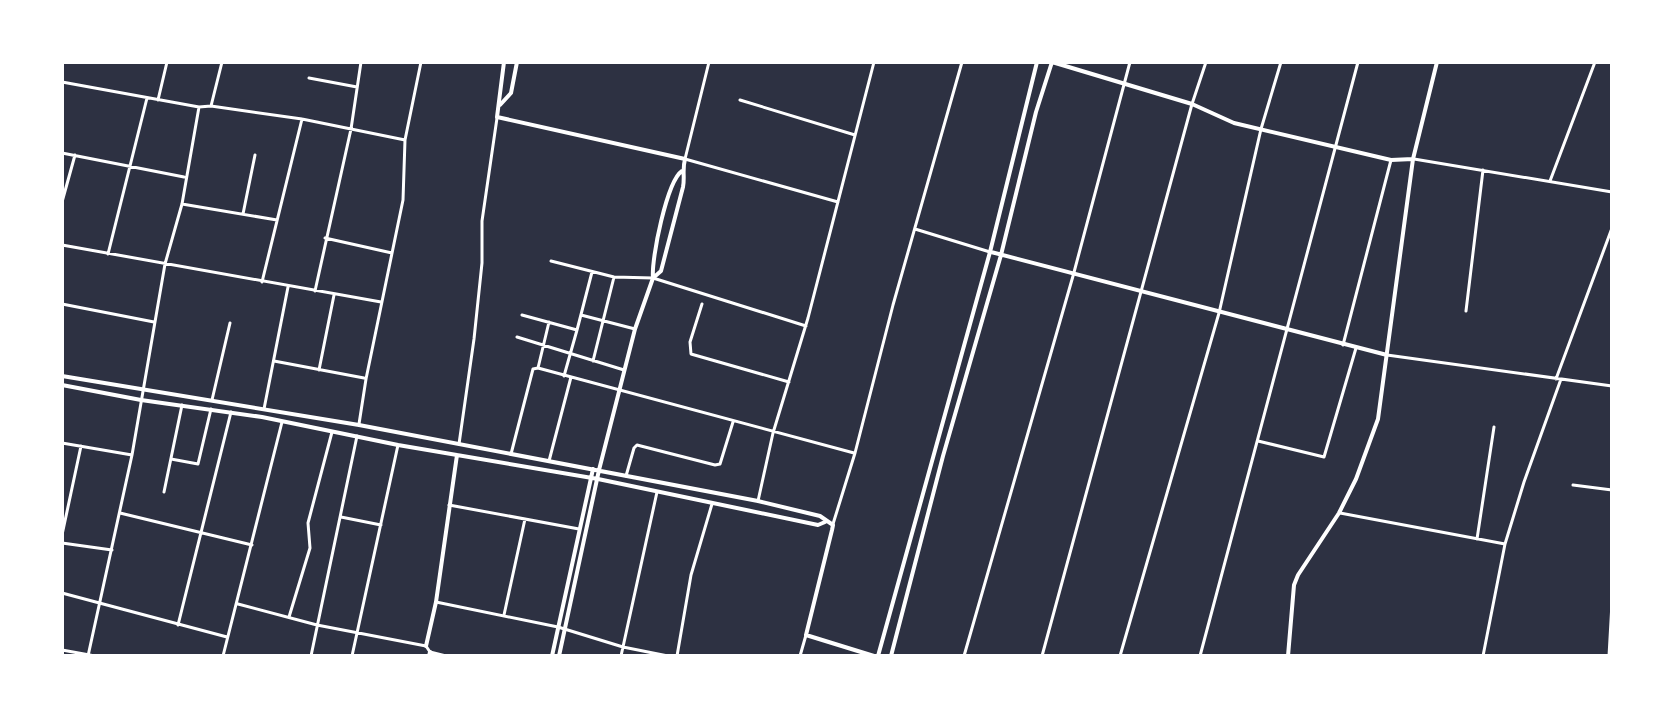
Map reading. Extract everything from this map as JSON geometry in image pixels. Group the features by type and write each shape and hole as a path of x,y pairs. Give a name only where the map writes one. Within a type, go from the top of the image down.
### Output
{"street":[{"path":"158,100 167,62"},
{"path":"211,106 222,62"},
{"path":"315,291 324,238 351,129 361,62"},
{"path":"359,425 403,200 405,140 421,62"},
{"path":"459,444 482,263 482,221 504,62"},
{"path":"500,105 511,93 517,62"},
{"path":"653,278 661,271 679,208 685,178 682,170 709,62"},
{"path":"758,501 773,433 806,326 874,62"},
{"path":"800,656 833,525 962,62"},
{"path":"806,635 876,656 990,252 1035,62"},
{"path":"891,656 1052,62 1192,104 1234,123 1391,160 1413,159 1612,192"},
{"path":"964,656 1073,276 1130,62"},
{"path":"1042,656 1206,62"},
{"path":"1120,656 1219,313 1261,129 1281,62"},
{"path":"1200,656 1358,62"},
{"path":"1288,656 1294,585 1302,566 1339,513 1370,446 1378,419 1413,159 1437,62"},
{"path":"1550,181 1595,62"},
{"path":"309,78 357,87"},
{"path":"62,82 199,107 302,119 405,140"},
{"path":"108,254 147,98"},
{"path":"740,100 855,135"},
{"path":"88,655 132,455 165,264 182,204 199,107"},
{"path":"497,117 685,159 838,202"},
{"path":"262,282 302,119"},
{"path":"62,153 186,177"},
{"path":"62,202 75,155"},
{"path":"243,214 255,155"},
{"path":"1343,345 1391,160"},
{"path":"552,656 591,478 596,470 635,329 653,278 652,268 675,175 682,170"},
{"path":"1466,311 1483,170"},
{"path":"182,204 277,220"},
{"path":"1483,656 1505,544 1612,228"},
{"path":"915,229 1073,276 1387,355 1612,386"},
{"path":"324,238 392,253"},
{"path":"62,245 381,302"},
{"path":"551,261 614,277 653,278 806,326"},
{"path":"564,376 593,271"},
{"path":"593,361 614,277"},
{"path":"264,409 288,286"},
{"path":"319,370 334,294"},
{"path":"62,304 154,322"},
{"path":"702,304 690,342 691,354 789,382"},
{"path":"522,315 577,330"},
{"path":"581,315 635,329"},
{"path":"538,368 549,322"},
{"path":"212,400 230,323"},
{"path":"517,337 624,370"},
{"path":"1258,441 1324,457 1356,348"},
{"path":"274,361 366,379"},
{"path":"511,454 533,369 538,368 855,453"},
{"path":"62,376 366,426 758,501 820,516 833,525"},
{"path":"549,461 571,377"},
{"path":"62,385 231,412 398,445 598,479 818,525 825,522"},
{"path":"164,492 182,405"},
{"path":"171,459 198,464 211,409"},
{"path":"178,625 231,412"},
{"path":"223,656 282,422"},
{"path":"626,476 637,445 717,466 721,463 733,422"},
{"path":"364,438 366,426"},
{"path":"1477,539 1494,427"},
{"path":"289,617 310,548 308,523 332,432"},
{"path":"311,656 357,436"},
{"path":"62,443 132,455"},
{"path":"352,656 398,445"},
{"path":"62,535 81,446"},
{"path":"446,656 430,654 426,646 436,602 457,454"},
{"path":"559,656 598,479 596,470"},
{"path":"1573,485 1612,490"},
{"path":"621,656 657,491"},
{"path":"677,656 691,575 713,503"},
{"path":"449,505 579,529"},
{"path":"120,513 252,545"},
{"path":"1339,513 1505,544"},
{"path":"341,517 381,525"},
{"path":"504,615 525,519"},
{"path":"62,543 112,550"},
{"path":"62,593 227,637"},
{"path":"436,602 558,627 623,647 668,656"},
{"path":"1609,656 1612,603"},
{"path":"238,604 317,625 426,646"},
{"path":"62,650 95,656"}]}
